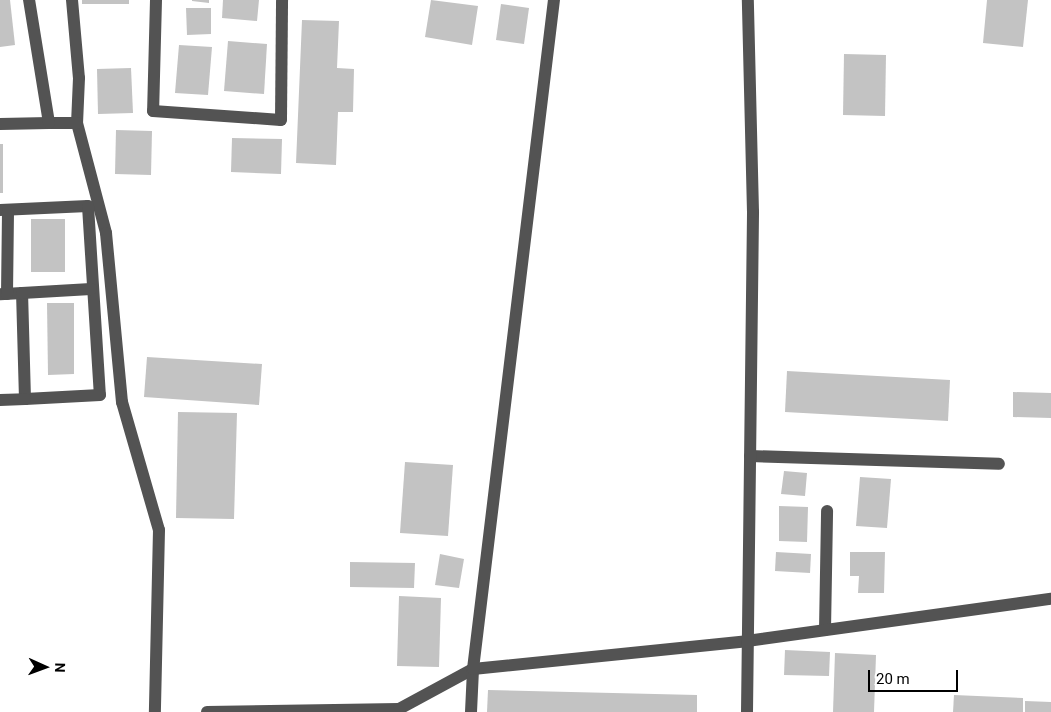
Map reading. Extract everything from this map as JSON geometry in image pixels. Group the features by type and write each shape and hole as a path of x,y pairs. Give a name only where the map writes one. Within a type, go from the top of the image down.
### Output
{"street":[{"path":"29,0 49,123"},
{"path":"72,0 79,78 77,123 106,233 122,402 159,530 155,712"},
{"path":"156,0 153,111 281,120 282,0"},
{"path":"471,712 473,668 554,0"},
{"path":"747,712 753,212 748,0"},
{"path":"0,124 77,123"},
{"path":"0,400 100,395 88,206 4,210 4,294 92,289"},
{"path":"22,292 24,398"},
{"path":"750,456 1000,464"},
{"path":"825,630 827,511"},
{"path":"207,712 399,708 473,668 747,641 1051,599"}],"building":[{"path":"0,0 10,0 15,45 0,47"},
{"path":"82,0 129,0 129,4 82,4"},
{"path":"209,0 209,3 192,1"},
{"path":"223,0 259,0 257,21 222,18"},
{"path":"431,0 478,6 472,45 425,37"},
{"path":"987,0 1028,0 1023,47 983,43"},
{"path":"501,4 529,8 524,44 496,40"},
{"path":"186,8 211,8 211,34 187,35"},
{"path":"302,20 339,21 337,68 354,69 353,112 338,112 336,165 296,163"},
{"path":"228,41 267,44 264,94 224,91"},
{"path":"179,45 212,47 208,95 175,93"},
{"path":"844,54 886,55 885,116 843,115"},
{"path":"131,68 133,113 98,114 97,69"},
{"path":"116,130 152,131 151,175 115,174"},
{"path":"232,138 282,139 281,174 231,172"},
{"path":"0,144 3,144 3,193 0,193"},
{"path":"31,219 65,219 65,272 31,272"},
{"path":"47,303 74,303 74,374 48,375"},
{"path":"147,357 262,364 259,405 144,397"},
{"path":"787,371 950,380 948,421 785,412"},
{"path":"1013,392 1051,393 1051,418 1013,417"},
{"path":"178,412 237,413 234,519 176,518"},
{"path":"405,462 453,465 448,536 400,533"},
{"path":"784,471 807,473 805,496 781,494"},
{"path":"860,477 891,479 887,528 856,526"},
{"path":"779,506 808,507 807,542 779,541"},
{"path":"776,552 811,554 810,573 775,571"},
{"path":"850,552 885,552 884,593 858,593 859,576 850,576"},
{"path":"440,554 464,559 459,588 435,585"},
{"path":"350,562 415,563 414,588 350,587"},
{"path":"399,596 441,598 439,667 397,666"},
{"path":"785,650 830,652 829,676 784,675"},
{"path":"835,653 876,655 874,712 833,712"},
{"path":"488,690 697,695 697,712 487,712"},
{"path":"954,695 1023,698 1023,712 953,712"},
{"path":"1025,701 1051,702 1051,712 1025,712"}]}
